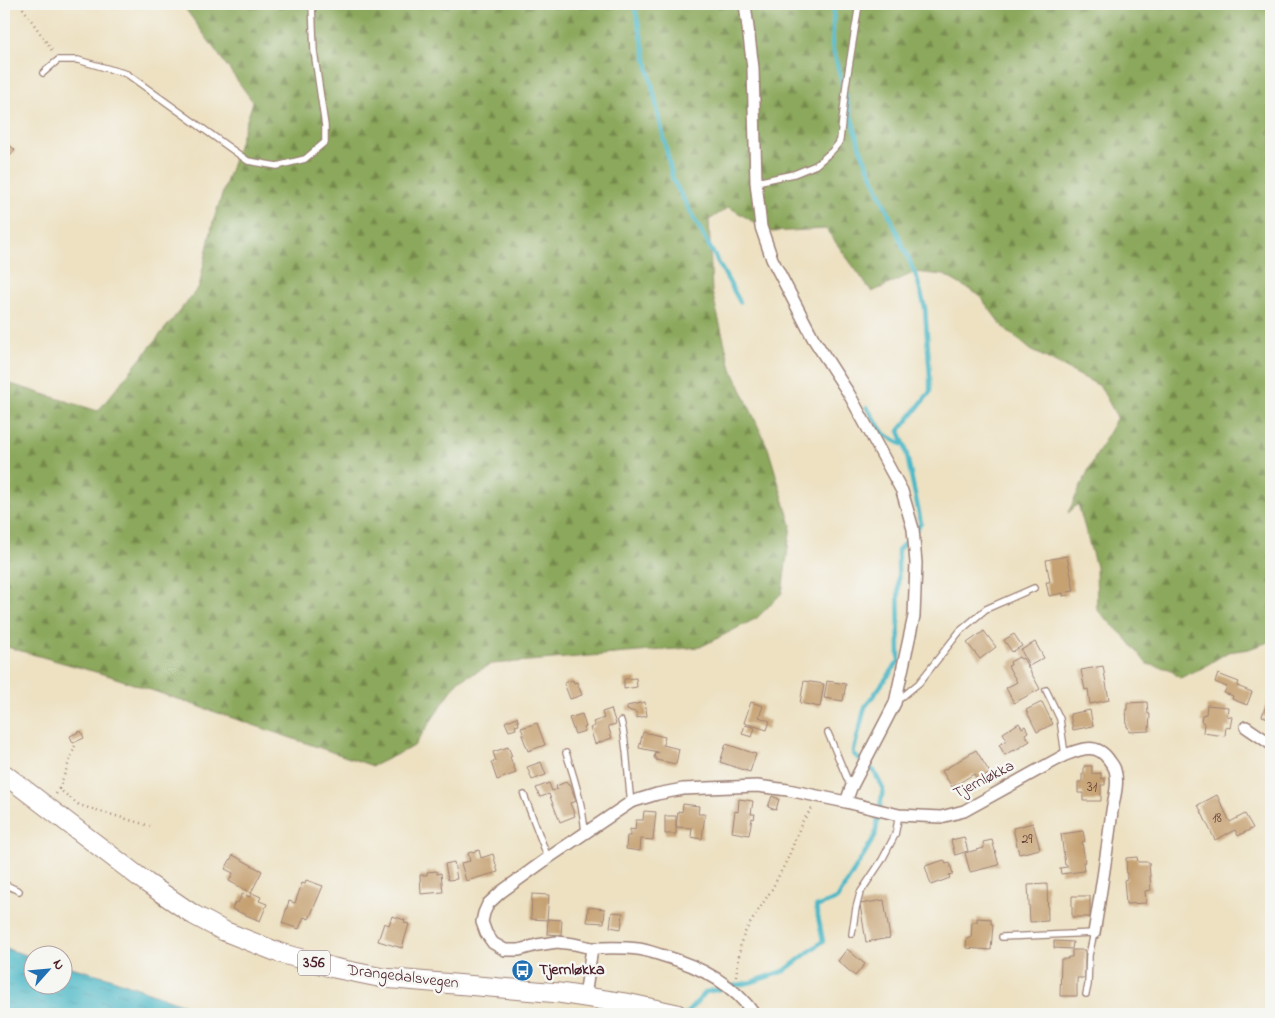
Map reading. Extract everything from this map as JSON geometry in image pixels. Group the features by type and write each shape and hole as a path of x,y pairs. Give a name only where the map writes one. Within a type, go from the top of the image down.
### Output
{"main road":[{"name":"Drangedalsvegen","path":"4,774 140,878 194,914 224,931 280,953 334,968 382,978 528,990 631,1004 677,1014"}],"street":[{"path":"745,4 753,68 756,182 761,227 772,259 813,338 849,394 902,491 913,529 916,562 914,616 895,703 851,788 846,802"},
{"path":"1246,727 1271,744"},
{"name":"Tjernløkka","path":"754,1014 733,990 709,975 676,959 640,949 592,948 557,942 519,950 506,950 493,944 486,933 482,922 484,913 488,904 501,892 548,858 631,802 657,794 683,789 757,786 820,796 899,815 941,817 964,811 1064,755 1081,749 1093,748 1107,757 1115,768 1116,783 1094,933"},
{"path":"585,997 592,948"}],"lane":[{"path":"43,73 58,60 78,60 127,74 248,161 277,166 305,159 325,142 325,126 314,51 312,4"},
{"path":"756,182 794,174 816,165 838,144 859,4"},
{"path":"895,703 920,683 960,631 986,609 1034,588"},
{"path":"1046,690 1060,719 1064,755"},
{"path":"621,721 631,802"},
{"path":"828,733 851,788"},
{"path":"566,753 576,783 585,833"},
{"path":"524,795 548,858"},
{"path":"852,934 860,893 882,860 895,835 899,815"},
{"path":"4,884 20,891"},
{"path":"1002,937 1094,933 1089,954 1086,994"}],"path":[{"path":"20,4 58,60"},
{"path":"48,806 59,789 75,746"},
{"path":"59,789 79,805 150,826"},
{"path":"733,990 741,942 746,930 772,889 789,856 802,822 820,796"}],"green space":[{"path":"182,4 1271,4 1271,641 1249,649 1228,652 1202,668 1180,678 1169,669 1147,664 1126,638 1097,610 1096,567 1078,504 1068,513 1117,417 1100,386 1031,350 1002,326 979,295 944,275 915,272 872,292 826,229 770,232 729,207 709,220 712,292 730,365 768,448 791,525 782,593 757,618 700,647 492,664 458,681 414,746 373,766 110,676 7,647 4,644 4,382 98,411 199,287 213,222 253,102"}],"water":[{"path":"4,948 22,954 22,996 72,996 72,967 107,977 214,1014 4,1014"}],"building":[{"path":"4,140 15,150 4,163"},
{"path":"1067,556 1074,591 1067,592 1068,595 1063,596 1063,593 1049,596 1046,582 1050,582 1046,560"},
{"path":"984,631 996,647 980,659 967,643"},
{"path":"1014,634 1022,646 1012,652 1004,640"},
{"path":"1035,642 1044,658 1029,666 1021,650"},
{"path":"1019,657 1023,658 1040,689 1014,703 1006,688 1017,682 1008,666 1011,665 1010,662"},
{"path":"1103,666 1109,700 1090,704 1088,689 1085,690 1081,670"},
{"path":"1218,674 1239,682 1237,686 1252,692 1247,705 1232,699 1233,696 1224,693 1227,687 1215,682"},
{"path":"636,678 637,687 624,689 624,679"},
{"path":"573,680 574,683 577,682 582,695 570,699 564,683"},
{"path":"804,681 824,684 820,707 800,703"},
{"path":"827,681 846,684 843,701 824,698"},
{"path":"1269,697 1271,698 1271,719 1262,716"},
{"path":"645,702 647,716 637,718 636,712 627,710 627,706"},
{"path":"751,702 763,706 759,717 770,721 767,730 744,723"},
{"path":"1042,702 1053,724 1037,732 1026,710"},
{"path":"1147,702 1148,714 1150,714 1149,731 1129,732 1127,727 1127,703"},
{"path":"1207,705 1228,707 1227,716 1232,717 1230,728 1226,727 1225,736 1203,733 1204,723 1201,721 1202,715 1206,714"},
{"path":"611,709 616,724 608,726 612,738 595,744 590,728 595,726 593,722 604,718 602,712"},
{"path":"1090,710 1093,726 1073,730 1070,714"},
{"path":"582,714 586,727 584,728 585,731 575,734 569,718"},
{"path":"517,717 519,725 515,726 516,729 509,731 505,722"},
{"path":"537,723 545,745 528,751 521,728"},
{"path":"1019,723 1022,728 1025,726 1028,732 1025,734 1030,741 1005,755 999,745 1007,740 1003,733"},
{"path":"745,725 755,728 752,737 742,734"},
{"path":"81,731 84,738 73,743 70,736"},
{"path":"643,732 665,737 663,745 679,749 676,764 656,760 654,758 655,752 658,752 639,748"},
{"path":"726,744 756,754 750,772 720,762"},
{"path":"508,747 516,773 497,780 491,762 496,761 493,752"},
{"path":"976,750 990,773 978,781 974,774 952,787 942,771"},
{"path":"541,762 546,775 532,780 527,767"},
{"path":"1084,766 1092,766 1092,774 1101,773 1101,779 1105,778 1105,785 1101,785 1101,801 1083,801 1083,793 1078,793 1078,782 1082,782"},
{"path":"566,782 568,785 570,784 576,801 570,803 575,816 560,822 549,794 540,797 536,788 549,783 552,791 557,789 556,786"},
{"path":"1217,795 1230,822 1245,814 1253,828 1238,836 1235,830 1215,840 1198,805"},
{"path":"772,796 779,799 776,810 768,807"},
{"path":"739,799 753,801 751,814 755,814 754,819 752,818 749,835 732,832 735,811 738,812"},
{"path":"683,804 699,806 698,814 705,814 702,839 691,837 692,828 676,827 678,811 682,812"},
{"path":"644,811 656,812 653,840 641,839 640,851 626,849 627,836 630,836 630,829 635,830 636,820 643,820"},
{"path":"665,816 676,816 676,834 665,834"},
{"path":"1033,823 1040,849 1019,854 1013,828"},
{"path":"1083,831 1085,841 1082,842 1085,862 1083,862 1084,871 1061,874 1060,868 1067,867 1067,865 1065,865 1061,834"},
{"path":"964,837 968,851 955,855 951,840"},
{"path":"992,840 999,865 970,872 965,853 984,848 983,842"},
{"path":"479,850 481,858 493,854 498,872 466,881 461,863 470,861 468,853"},
{"path":"233,855 262,871 251,893 229,881 233,873 225,869"},
{"path":"1137,857 1138,862 1149,862 1151,890 1145,891 1146,903 1126,904 1124,880 1127,879 1126,858"},
{"path":"944,860 946,864 950,863 953,874 949,875 950,878 931,885 925,866"},
{"path":"454,862 457,879 448,880 445,864"},
{"path":"437,871 437,874 441,873 443,892 421,894 420,875 427,875 427,872"},
{"path":"306,880 323,886 309,919 304,917 299,929 282,923 289,901 295,903 302,883 305,884"},
{"path":"1047,884 1048,921 1030,922 1028,885"},
{"path":"252,893 261,897 259,901 267,904 260,921 232,909 235,902 238,903 242,894 250,897"},
{"path":"532,894 549,895 547,920 531,919"},
{"path":"1072,896 1090,896 1090,917 1072,917"},
{"path":"884,900 890,938 866,942 860,904"},
{"path":"588,907 605,909 604,923 587,922"},
{"path":"612,912 623,913 621,929 610,927"},
{"path":"392,916 405,920 404,923 409,924 402,948 378,941 384,923 389,925"},
{"path":"977,918 991,919 991,924 993,924 991,950 966,948 967,938 971,938 972,922 977,922"},
{"path":"548,919 562,920 561,935 547,934"},
{"path":"1054,941 1073,942 1072,949 1054,948"},
{"path":"847,949 865,964 855,976 838,961"},
{"path":"1072,950 1085,950 1085,978 1077,978 1077,996 1060,996 1061,959 1072,957"}],"waterway":[{"path":"634,4 673,180 740,302"},
{"path":"834,4 832,46 860,148 917,278 925,308 930,392 899,431 905,446 921,523 916,530"},
{"path":"867,408 884,434 905,446"},
{"path":"686,1014 706,992 752,982 784,971 823,941 816,907 837,899 875,836 883,789 874,771 853,754 865,707 899,661 898,550 911,536"}],"place":[{"name":"Tjernløkka","path":"523,970"}]}
